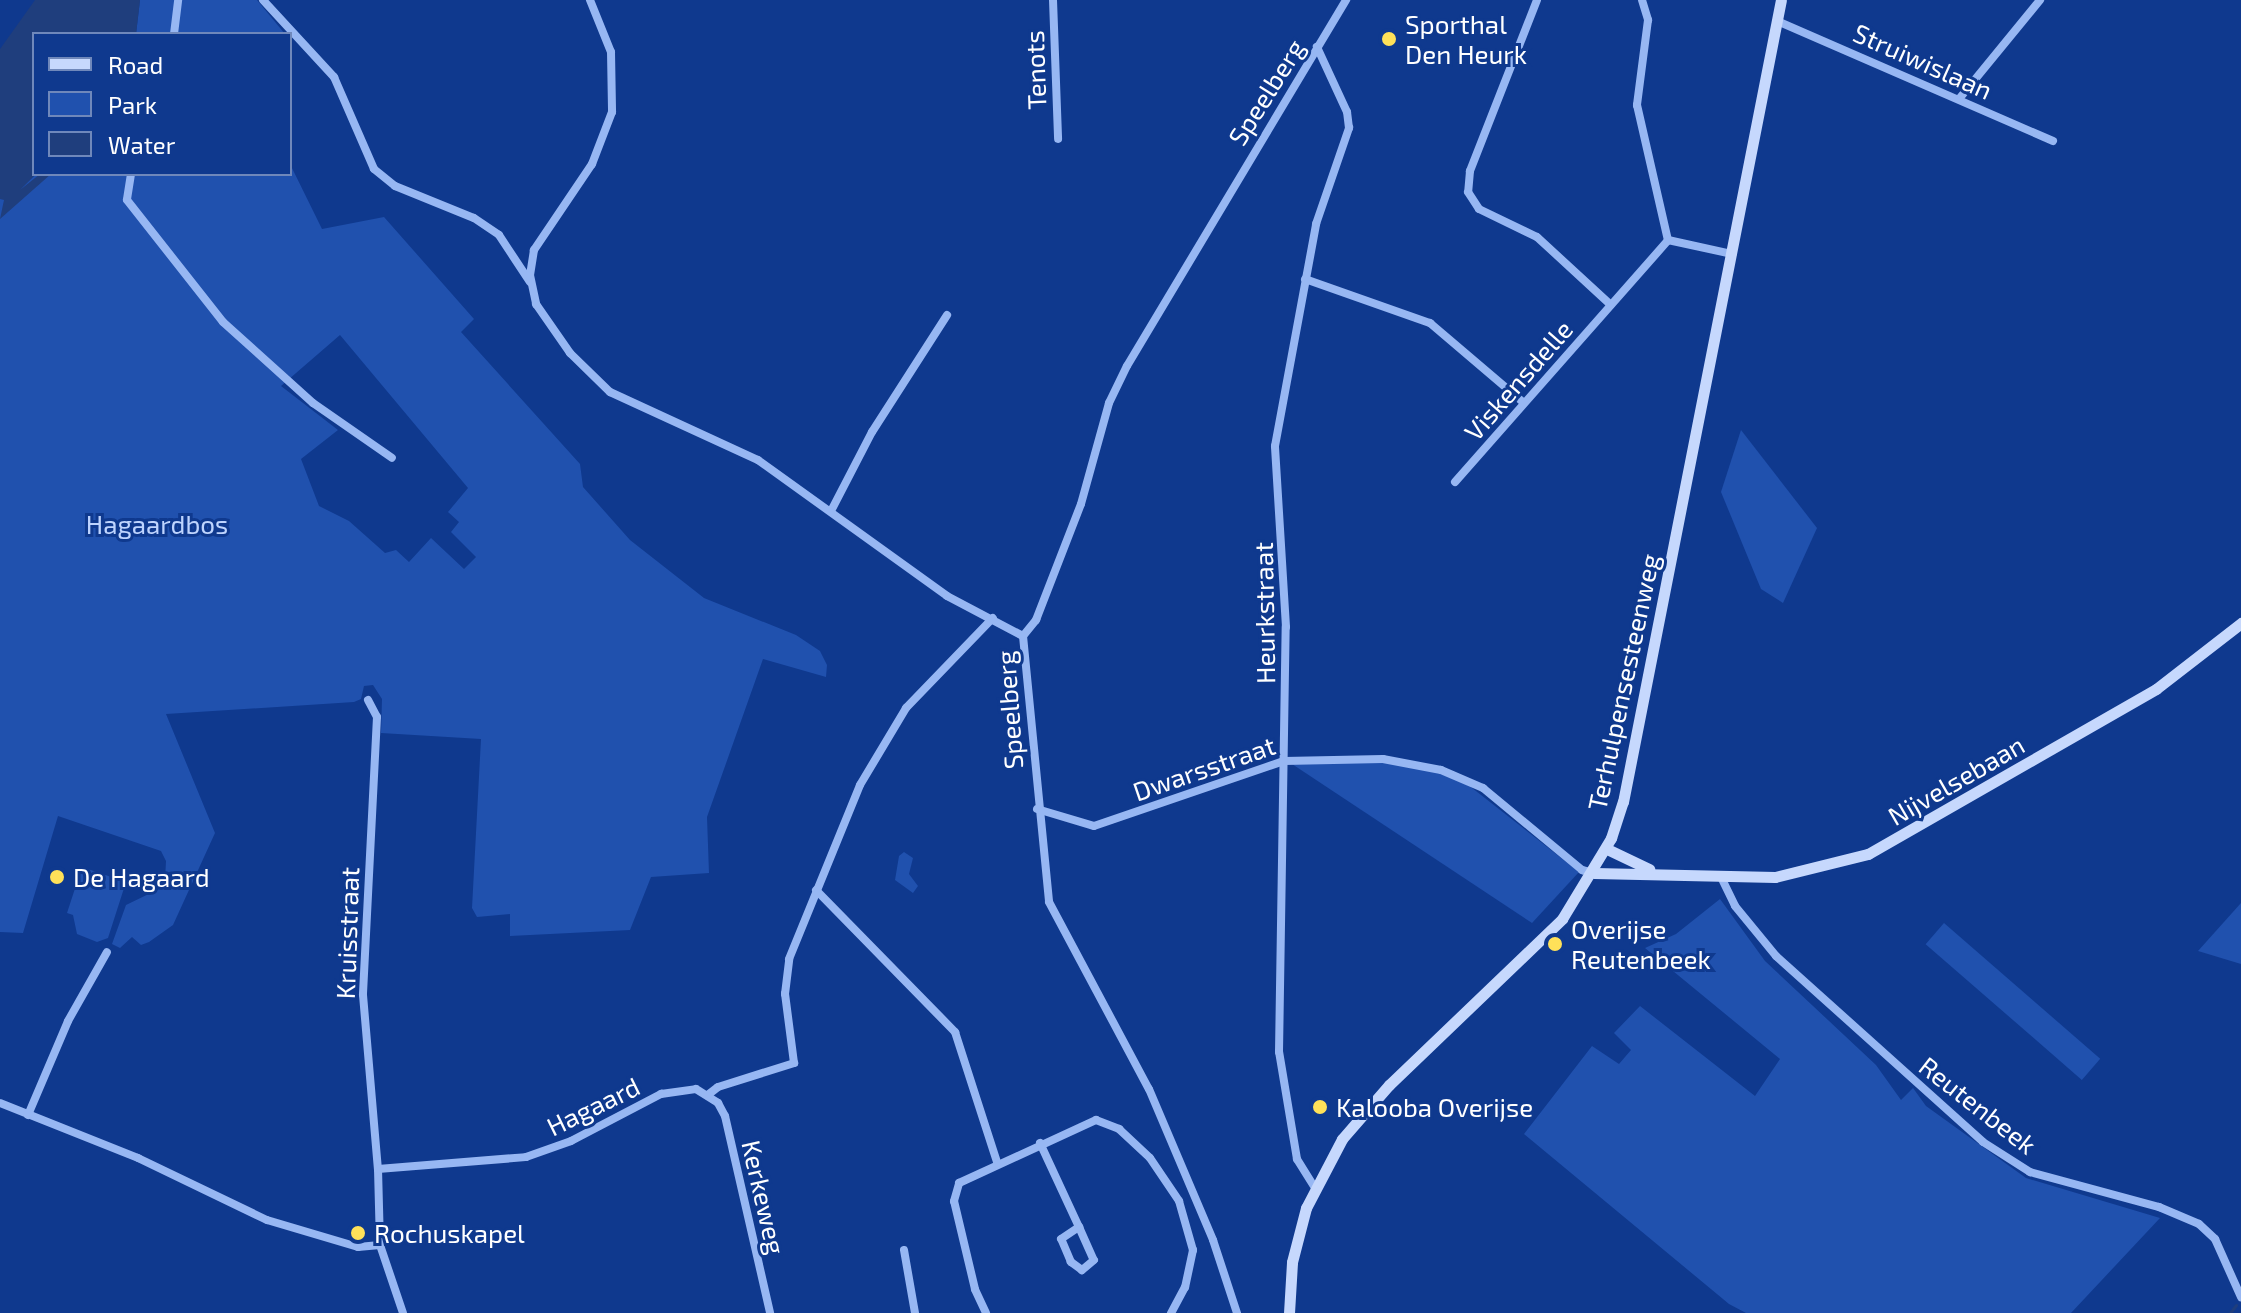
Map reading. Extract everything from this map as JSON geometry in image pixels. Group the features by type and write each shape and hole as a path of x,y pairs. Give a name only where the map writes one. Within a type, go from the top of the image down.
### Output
{"main road":[{"name":"Terhulpensesteenweg","path":"1289,1313 1292,1262 1315,1188 1362,1112 1540,944 1594,873 1607,849 1623,802 1781,0"},
{"name":"Nijvelsebaan","path":"1594,873 1659,872 1722,879 1804,873 1890,844 2156,689 2241,623"},
{"name":"Nijvelsebaan","path":"1607,849 1628,863 1659,872"}],"street":[{"path":"174,32 178,0"},
{"path":"263,0 334,77 374,169 395,186 474,218 499,235 531,283"},
{"path":"590,0 613,63 612,112 592,164 534,250 531,283 536,304 558,337 610,392 758,460 947,596 1023,636"},
{"name":"Tenots","path":"1053,0 1058,139"},
{"name":"Speelberg","path":"1237,1313 1188,1179 1129,1048 1056,921 1045,881 1027,716 1028,654 1023,636 1036,620 1081,504 1109,403 1127,366 1346,0"},
{"path":"1537,0 1470,171 1468,192 1479,209 1537,237 1611,305"},
{"path":"1642,0 1648,20 1637,105 1668,240 1732,254"},
{"path":"1959,99 2040,0"},
{"name":"Struiwislaan","path":"1777,21 2053,141"},
{"name":"Heurkstraat","path":"1315,1188 1297,1159 1279,1052 1284,543 1275,446 1320,208 1349,128 1347,112 1317,47"},
{"path":"131,176 127,200 223,322 313,403 392,458"},
{"name":"Viskensdelle","path":"1455,482 1668,240"},
{"path":"1305,279 1430,323 1524,403"},
{"path":"831,511 872,432 947,315"},
{"name":"Hagaard","path":"378,1169 526,1157 571,1141 661,1094 696,1089 709,1094 794,1063 786,976 816,890 860,785 906,708 993,618"},
{"name":"Kruisstraat","path":"368,700 377,717 363,995 378,1169"},
{"name":"Dwarsstraat","path":"1037,809 1084,826 1104,824 1284,761 1383,759 1456,775 1510,806 1582,870 1594,873"},
{"name":"Reutenbeek","path":"1722,879 1735,906 1776,956 1983,1142 2030,1172 2159,1207 2199,1224 2215,1239 2241,1297"},
{"path":"816,890 955,1032 997,1162"},
{"path":"28,1115 68,1021 107,952"},
{"name":"Kerkeweg","path":"709,1094 725,1116 770,1313"},
{"path":"0,1103 138,1158 267,1220 358,1247 380,1245"},
{"path":"986,1313 975,1289 954,1194 968,1176 1085,1123 1106,1123 1150,1158 1173,1186 1193,1250 1185,1287 1171,1313"},
{"path":"1040,1143 1079,1227 1094,1260 1082,1270 1071,1262 1061,1239 1079,1227"},
{"path":"378,1169 380,1245 403,1313"},
{"path":"1173,1186 1188,1179"},
{"path":"1179,1201 1194,1195"},
{"path":"904,1250 915,1313"}],"green space":[{"path":"140,0 257,0 283,32 136,32"},
{"name":"Hagaardbos","path":"292,168 322,229 384,217 474,319 461,332 580,464 583,487 630,540 704,598 796,635 820,651 827,665 826,677 763,659 707,817 709,873 651,877 630,930 510,936 510,914 477,917 472,908 481,739 381,733 382,699 373,685 364,686 361,699 354,702 166,714 215,833 173,925 149,942 141,945 132,937 120,948 112,944 126,905 159,889 165,880 166,861 161,851 58,816 23,933 0,932 0,199 13,196 34,176 292,176","holes":["340,335 468,488 448,512 459,522 451,532 476,557 464,569 431,538 409,562 396,550 385,553 349,521 319,506 301,459 338,430 281,386"]},
{"path":"1741,430 1817,528 1783,603 1761,589 1721,492"},
{"path":"1376,761 1427,769 1467,784 1579,872 1532,923 1292,764"},
{"path":"904,852 913,858 909,874 918,886 913,893 895,880 899,856"},
{"path":"82,867 126,882 108,938 97,942 77,934 73,915 67,913"},
{"path":"1720,899 1765,961 1876,1065 1901,1100 1913,1088 1926,1106 2026,1178 2160,1218 2071,1313 1746,1313 1729,1304 1524,1134 1592,1046 1619,1064 1631,1050 1614,1033 1640,1006 1755,1096 1780,1059 1645,948 1676,934"},
{"path":"2241,903 2241,964 2198,951"},
{"path":"1944,923 2100,1059 2082,1080 1926,944"}],"water":[{"path":"35,0 140,0 136,32 32,32 34,176 20,190 38,176 49,176 0,219 4,200 0,199 0,49"}],"waterway":[{"path":"2230,1313 2236,1305"}],"place":[{"name":"Sporthal Den Heurk","path":"1389,39"},
{"name":"De Hagaard","path":"57,877"},
{"name":"Overijse Reutenbeek","path":"1555,944"},
{"name":"Kalooba Overijse","path":"1320,1107"},
{"name":"Rochuskapel","path":"358,1233"}]}
